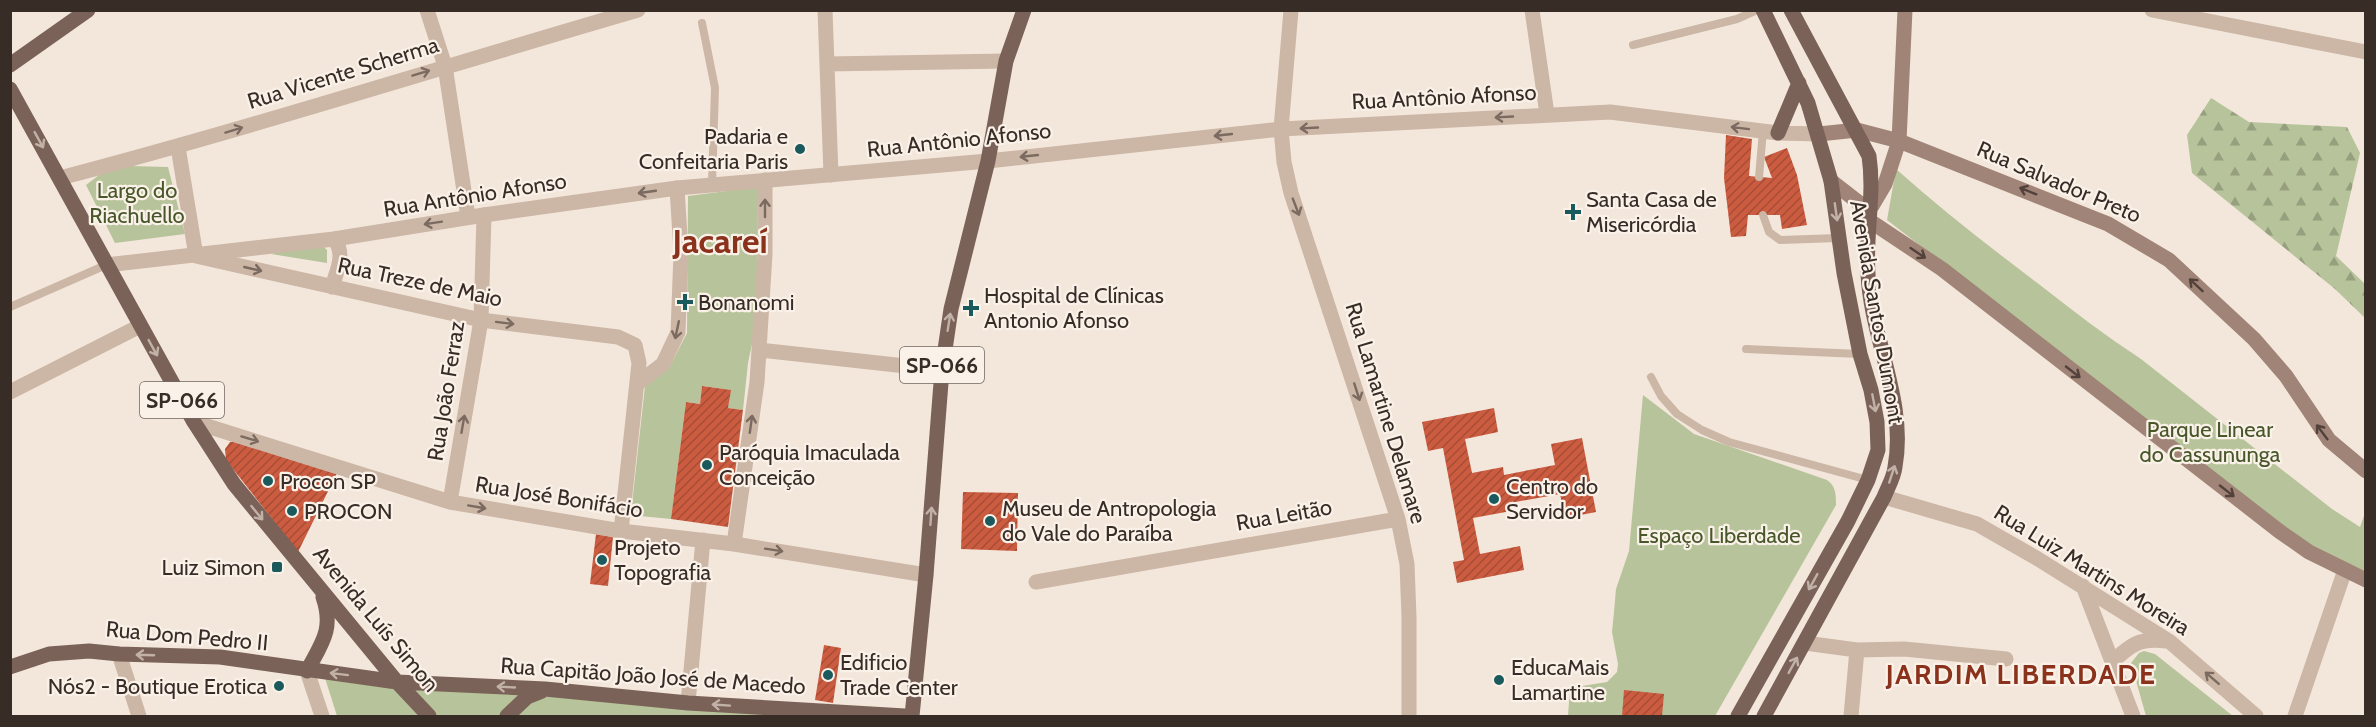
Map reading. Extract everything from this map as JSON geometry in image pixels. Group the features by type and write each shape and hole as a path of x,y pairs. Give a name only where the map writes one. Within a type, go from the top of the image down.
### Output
{"main road":[{"path":"10,65 88,10"},
{"name":"SP-066","path":"912,717 942,370 951,309 988,161 1006,61 1024,10"},
{"name":"Avenida Santos Dumont","path":"1738,717 1848,521 1868,480 1878,450 1877,422 1871,390 1860,354 1839,238 1832,181 1819,134 1799,83 1763,10"},
{"name":"Avenida Santos Dumont","path":"1764,717 1884,497 1895,469 1898,441 1894,397 1881,346 1868,277 1867,249 1872,178 1869,156 1791,10"},
{"path":"1871,213 1885,183 1899,141 1905,10"},
{"path":"1771,132 1799,83"},
{"name":"Avenida Luís Simon","path":"10,89 194,422 234,484 397,682 429,717"},
{"path":"1819,134 1857,130"},
{"name":"Rua Salvador Preto","path":"1857,130 1899,141 2108,224 2169,260 2271,356 2329,440 2366,471"},
{"path":"1832,181 2279,531 2309,552 2366,580"},
{"path":"307,670 326,635 329,614 320,589"},
{"name":"Rua Dom Pedro II","path":"10,667 49,654 89,651 220,657 397,682"},
{"name":"Rua Capitão João José de Macedo","path":"397,682 545,689 688,703 905,717"},
{"path":"507,717 527,697 545,689"}],"street":[{"path":"427,10 444,66 468,218"},
{"name":"Rua Vicente Scherma","path":"60,178 178,147 638,10"},
{"path":"825,10 831,175"},
{"name":"Rua Lamartine Delamare","path":"1291,10 1281,129 1284,162 1291,194 1398,519 1407,564 1409,717"},
{"path":"1532,10 1547,114"},
{"path":"2152,10 2366,52"},
{"path":"827,64 1006,61"},
{"name":"Rua Antônio Afonso","path":"106,265 334,239 677,188 988,161 1281,129 1610,112 1771,132 1819,134"},
{"path":"178,147 196,255"},
{"path":"734,544 760,350 765,254 765,180"},
{"path":"621,531 637,384 663,364 678,332 681,253 677,188"},
{"name":"Rua João Ferraz","path":"450,502 481,320 484,215"},
{"path":"332,287 340,259 340,247 334,239"},
{"name":"Rua Treze de Maio","path":"196,255 481,320 618,337 634,345 639,363 637,384"},
{"path":"10,392 140,326"},
{"path":"760,350 942,370"},
{"name":"Rua José Bonifácio","path":"194,422 450,502 621,531 734,544 926,574"},
{"name":"Rua Luiz Martins Moreira","path":"1884,497 1977,524 2083,586 2169,641 2256,717"},
{"name":"Rua Leitão","path":"1036,582 1398,519"},
{"path":"688,703 704,540"},
{"path":"2295,717 2345,570"},
{"path":"2083,586 2133,717"},
{"path":"2113,662 2131,644 2149,639 2169,641"},
{"path":"1805,643 1857,650 1904,649 2007,659"},
{"path":"1851,717 1857,650"},
{"path":"119,654 139,717"},
{"path":"307,670 322,717"}],"lane":[{"path":"1633,45 1737,19 1757,10"},
{"path":"702,23 715,88 712,185"},
{"path":"1759,177 1771,132"},
{"path":"1763,215 1769,232 1780,240 1839,238"},
{"path":"10,307 106,265"},
{"path":"1746,349 1860,354"},
{"path":"1651,377 1661,396 1677,414 1701,430 1729,442 1868,480"}],"green space":[{"path":"2211,98 2249,122 2347,127 2360,153 2336,256 2365,284 2365,318 2335,289 2192,173 2187,135"},
{"name":"Largo do Riachuello","path":"130,166 168,167 185,234 115,243 86,185 103,172"},
{"name":"Parque Linear do Cassununga","path":"1896,169 1985,243 2141,359 2332,509 2360,527 2365,513 2365,571 2310,548 1887,220"},
{"path":"758,187 757,320 748,363 743,410 728,408 730,390 702,386 700,404 686,402 671,519 640,516 632,504 645,386 669,368 687,333 688,196"},
{"path":"320,243 327,250 327,263 271,254"},
{"name":"Espaço Liberdade","path":"1643,395 1694,434 1827,480 1834,488 1836,505 1715,716 1568,716 1570,688 1607,682 1617,672 1618,664 1612,632 1616,589 1629,551"},
{"path":"2144,651 2155,654 2233,716 2146,716 2131,663 2139,653"},
{"path":"325,678 793,716 337,716"}],"building":[{"path":"1726,135 1752,139 1749,176 1772,178 1764,157 1787,148 1797,175 1807,225 1782,229 1780,215 1748,215 1746,236 1731,237 1724,178"},
{"name":"Paróquia Imaculada Conceição","path":"702,386 731,390 728,408 743,410 728,527 671,519 686,402 700,404"},
{"name":"Centro do Servidor","path":"1494,408 1498,432 1465,439 1472,473 1503,467 1504,475 1555,465 1551,444 1582,438 1596,512 1565,518 1560,494 1510,503 1511,511 1473,518 1480,554 1520,546 1524,570 1457,583 1453,562 1464,560 1443,448 1428,451 1422,422"},
{"name":"PROCON","path":"239,441 339,469 298,552 226,460 225,449 230,442"},
{"name":"Museu de Antropologia do Vale do Paraíba","path":"963,492 1018,493 1017,551 961,549"},
{"name":"Projeto Topografia","path":"596,534 613,537 608,586 590,584"},
{"name":"Edificio Trade Center","path":"824,645 841,648 833,703 815,700"},
{"path":"1624,690 1664,694 1662,716 1622,716"}],"place":[{"name":"Padaria e Confeitaria Paris","path":"800,149"},
{"name":"Santa Casa de Misericórdia","path":"1573,212"},
{"name":"Bonanomi","path":"685,302"},
{"name":"Hospital de Clínicas Antonio Afonso","path":"971,308"},
{"name":"Paróquia Imaculada Conceição","path":"707,465"},
{"name":"Procon SP","path":"268,481"},
{"name":"Centro do Servidor","path":"1494,499"},
{"name":"PROCON","path":"292,511"},
{"name":"Museu de Antropologia do Vale do Paraíba","path":"990,521"},
{"name":"Projeto Topografia","path":"602,560"},
{"name":"Luiz Simon","path":"277,567"},
{"name":"Edificio Trade Center","path":"828,675"},
{"name":"EducaMais Lamartine","path":"1499,680"},
{"name":"Nós2 - Boutique Erotica","path":"279,686"}],"district":[{"name":"Jacareí","path":"720,241"},
{"name":"JARDIM LIBERDADE","path":"2021,674"}]}
